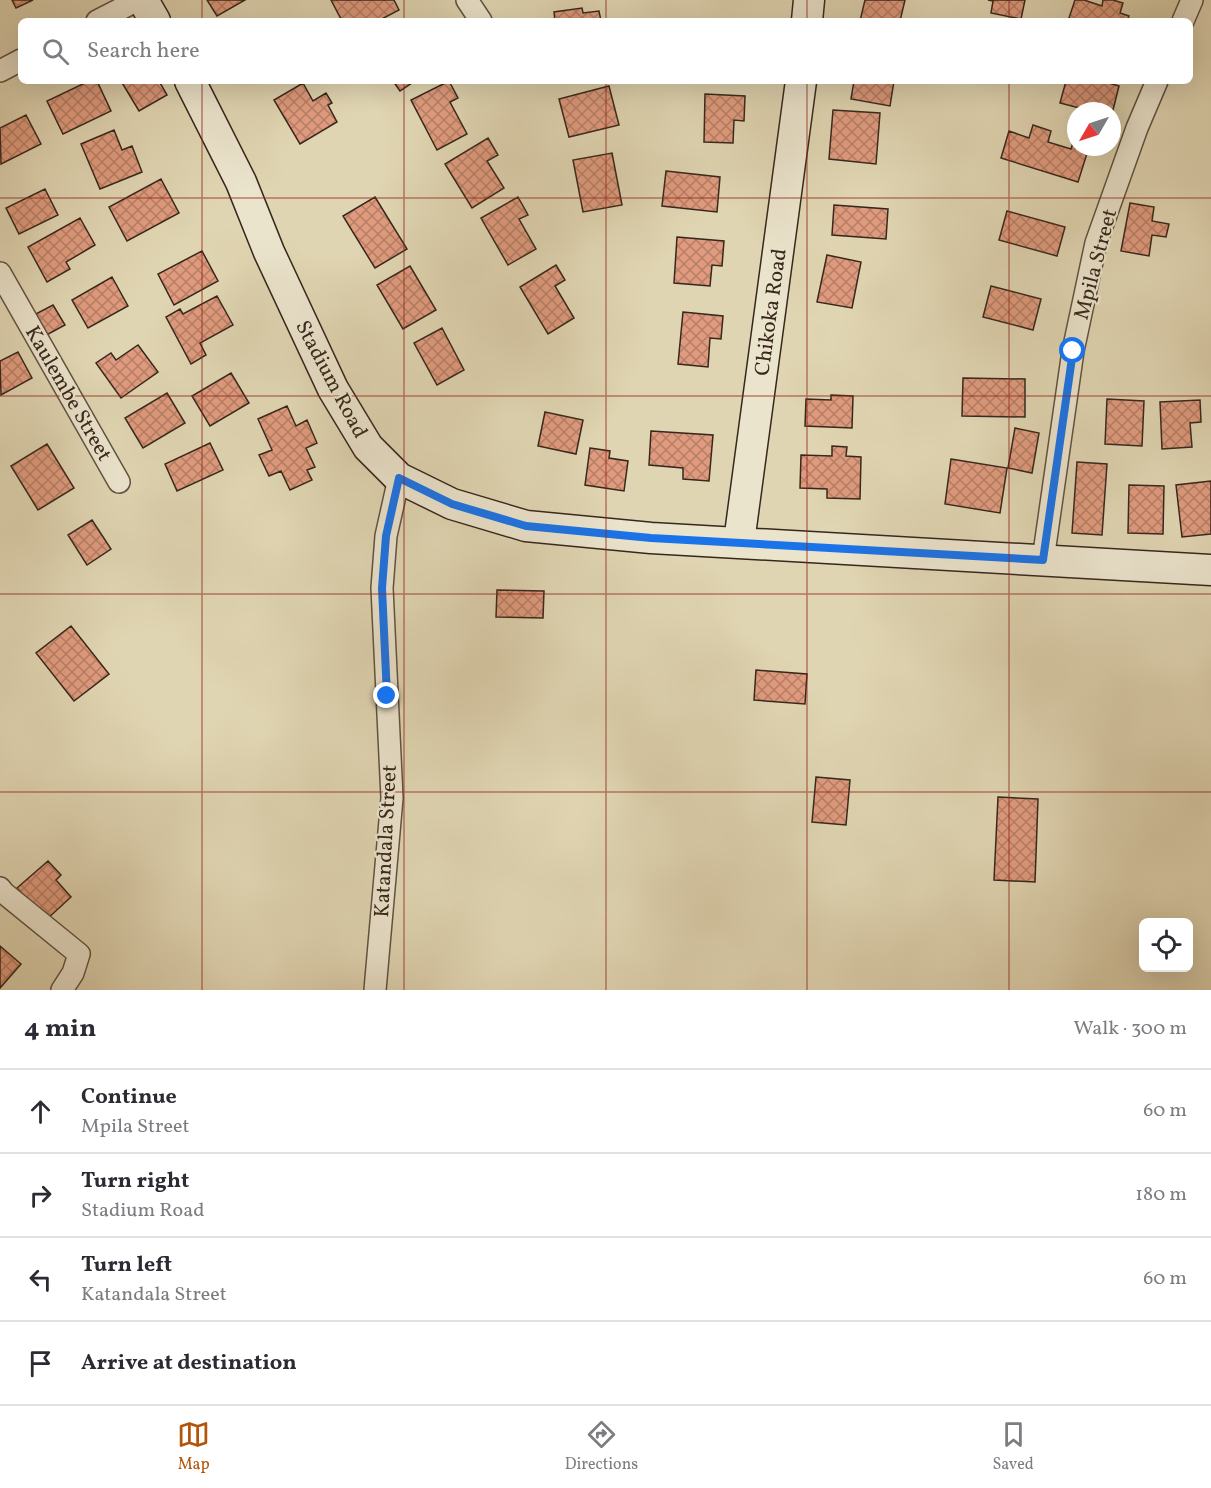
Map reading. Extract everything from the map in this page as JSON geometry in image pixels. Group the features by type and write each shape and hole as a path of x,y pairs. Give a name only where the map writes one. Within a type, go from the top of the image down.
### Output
{"street":[{"path":"103,18 140,0 153,18"},
{"path":"467,0 479,18"},
{"path":"807,18 809,0"},
{"path":"1184,18 1192,0"},
{"path":"0,71 18,62"},
{"name":"Stadium Road","path":"192,84 242,182 270,252 333,389 368,447 399,478 452,504 526,526 651,538 1211,570"},
{"name":"Chikoka Road","path":"739,542 801,84"},
{"name":"Mpila Street","path":"1043,560 1073,351 1096,243 1137,128 1156,84"},
{"name":"Kaulembe Street","path":"0,273 120,482"},
{"name":"Katandala Street","path":"375,990 392,798 382,588 386,536 399,478"},
{"path":"0,888 79,954 73,973 62,990"}],"building":[{"path":"12,0 33,0 16,8"},
{"path":"207,0 245,0 217,16"},
{"path":"331,0 394,0 399,10 384,18 340,18"},
{"path":"865,0 905,0 901,18 861,18"},
{"path":"988,0 1025,0 1021,18 991,13 993,1"},
{"path":"1075,0 1084,0 1102,6 1103,0 1113,0 1123,3 1120,13 1129,16 1128,18 1069,18"},
{"path":"582,8 583,13 599,11 600,18 555,18 554,12"},
{"path":"83,84 98,84 111,111 63,134 47,101"},
{"path":"123,84 161,84 167,95 139,111"},
{"path":"304,84 313,101 326,93 332,103 328,105 337,122 300,144 274,100"},
{"path":"395,84 410,84 400,91"},
{"path":"443,84 451,84 458,98 450,102 467,134 437,150 411,100"},
{"path":"854,84 894,84 890,106 851,99"},
{"path":"1065,84 1119,86 1115,102 1067,102 1067,105 1060,103"},
{"path":"609,86 619,125 569,137 559,99"},
{"path":"705,94 745,96 744,121 734,120 733,143 704,142"},
{"path":"833,110 880,113 876,164 829,159"},
{"path":"26,115 41,144 1,164 0,128"},
{"path":"1033,125 1051,131 1048,142 1067,148 1067,156 1086,156 1078,182 1001,158 1009,131 1029,138"},
{"path":"114,130 122,150 132,146 142,172 100,189 81,144"},
{"path":"488,138 498,155 487,161 504,188 472,208 445,164"},
{"path":"612,153 622,205 583,212 573,160"},
{"path":"666,171 720,177 717,212 662,206"},
{"path":"161,179 179,213 127,241 109,207"},
{"path":"45,189 58,215 19,234 6,208"},
{"path":"375,197 407,249 375,268 343,216"},
{"path":"518,197 528,215 519,219 536,249 508,265 481,218"},
{"path":"1130,203 1154,207 1152,221 1169,224 1166,237 1152,235 1149,256 1121,251"},
{"path":"834,205 888,209 886,239 832,235"},
{"path":"1007,211 1065,227 1057,256 999,240"},
{"path":"80,218 95,245 66,262 70,269 47,282 28,247"},
{"path":"677,237 724,241 722,266 712,265 710,286 674,283"},
{"path":"202,251 218,281 174,305 158,274"},
{"path":"827,255 861,262 852,308 817,302"},
{"path":"556,265 565,280 555,286 574,318 548,334 520,287"},
{"path":"410,266 436,310 403,329 377,285"},
{"path":"112,277 128,306 88,328 72,300"},
{"path":"991,286 1041,299 1033,330 983,317"},
{"path":"217,296 233,325 200,343 206,355 191,364 166,317 180,309 183,314"},
{"path":"53,305 65,325 41,338 30,317"},
{"path":"683,312 723,316 721,339 710,338 708,367 678,364"},
{"path":"442,328 464,370 437,385 414,343"},
{"path":"138,345 158,372 121,398 96,363 111,353 116,360"},
{"path":"18,352 32,378 1,395 0,361"},
{"path":"231,373 249,403 210,426 192,396"},
{"path":"963,378 1025,379 1025,417 962,416"},
{"path":"167,393 185,423 143,448 125,418"},
{"path":"831,395 853,396 852,428 805,426 806,399 831,400"},
{"path":"1107,399 1144,401 1142,446 1105,444"},
{"path":"1200,400 1201,422 1190,423 1192,447 1162,449 1160,402"},
{"path":"287,406 296,426 307,420 317,443 306,448 315,467 307,470 312,480 290,490 281,471 269,476 259,455 272,450 258,419"},
{"path":"545,412 583,420 576,454 538,446"},
{"path":"1015,428 1039,433 1032,473 1008,468"},
{"path":"651,431 713,435 709,481 683,479 683,468 649,465"},
{"path":"210,443 223,470 177,491 165,464"},
{"path":"47,444 74,488 38,510 11,466"},
{"path":"832,446 847,447 846,456 861,457 860,499 827,498 827,489 800,488 801,455 832,456"},
{"path":"590,448 610,451 609,458 628,461 624,491 585,485"},
{"path":"951,459 1007,468 1000,513 945,504"},
{"path":"1077,462 1107,464 1102,535 1072,533"},
{"path":"1211,481 1211,534 1182,537 1176,485"},
{"path":"1129,485 1164,486 1163,534 1128,533"},
{"path":"92,520 111,549 87,565 68,535"},
{"path":"497,590 544,591 543,618 496,617"},
{"path":"71,626 109,674 74,701 36,653"},
{"path":"756,670 807,674 805,704 754,700"},
{"path":"816,777 850,780 846,825 812,822"},
{"path":"998,797 1038,799 1035,882 994,880"},
{"path":"48,861 61,875 56,880 71,897 46,920 17,888"},
{"path":"0,946 21,964 0,988"}],"route":[{"path":"387,696 382,588 386,536 399,478 452,504 526,526 651,538 1043,560 1073,351"}]}
